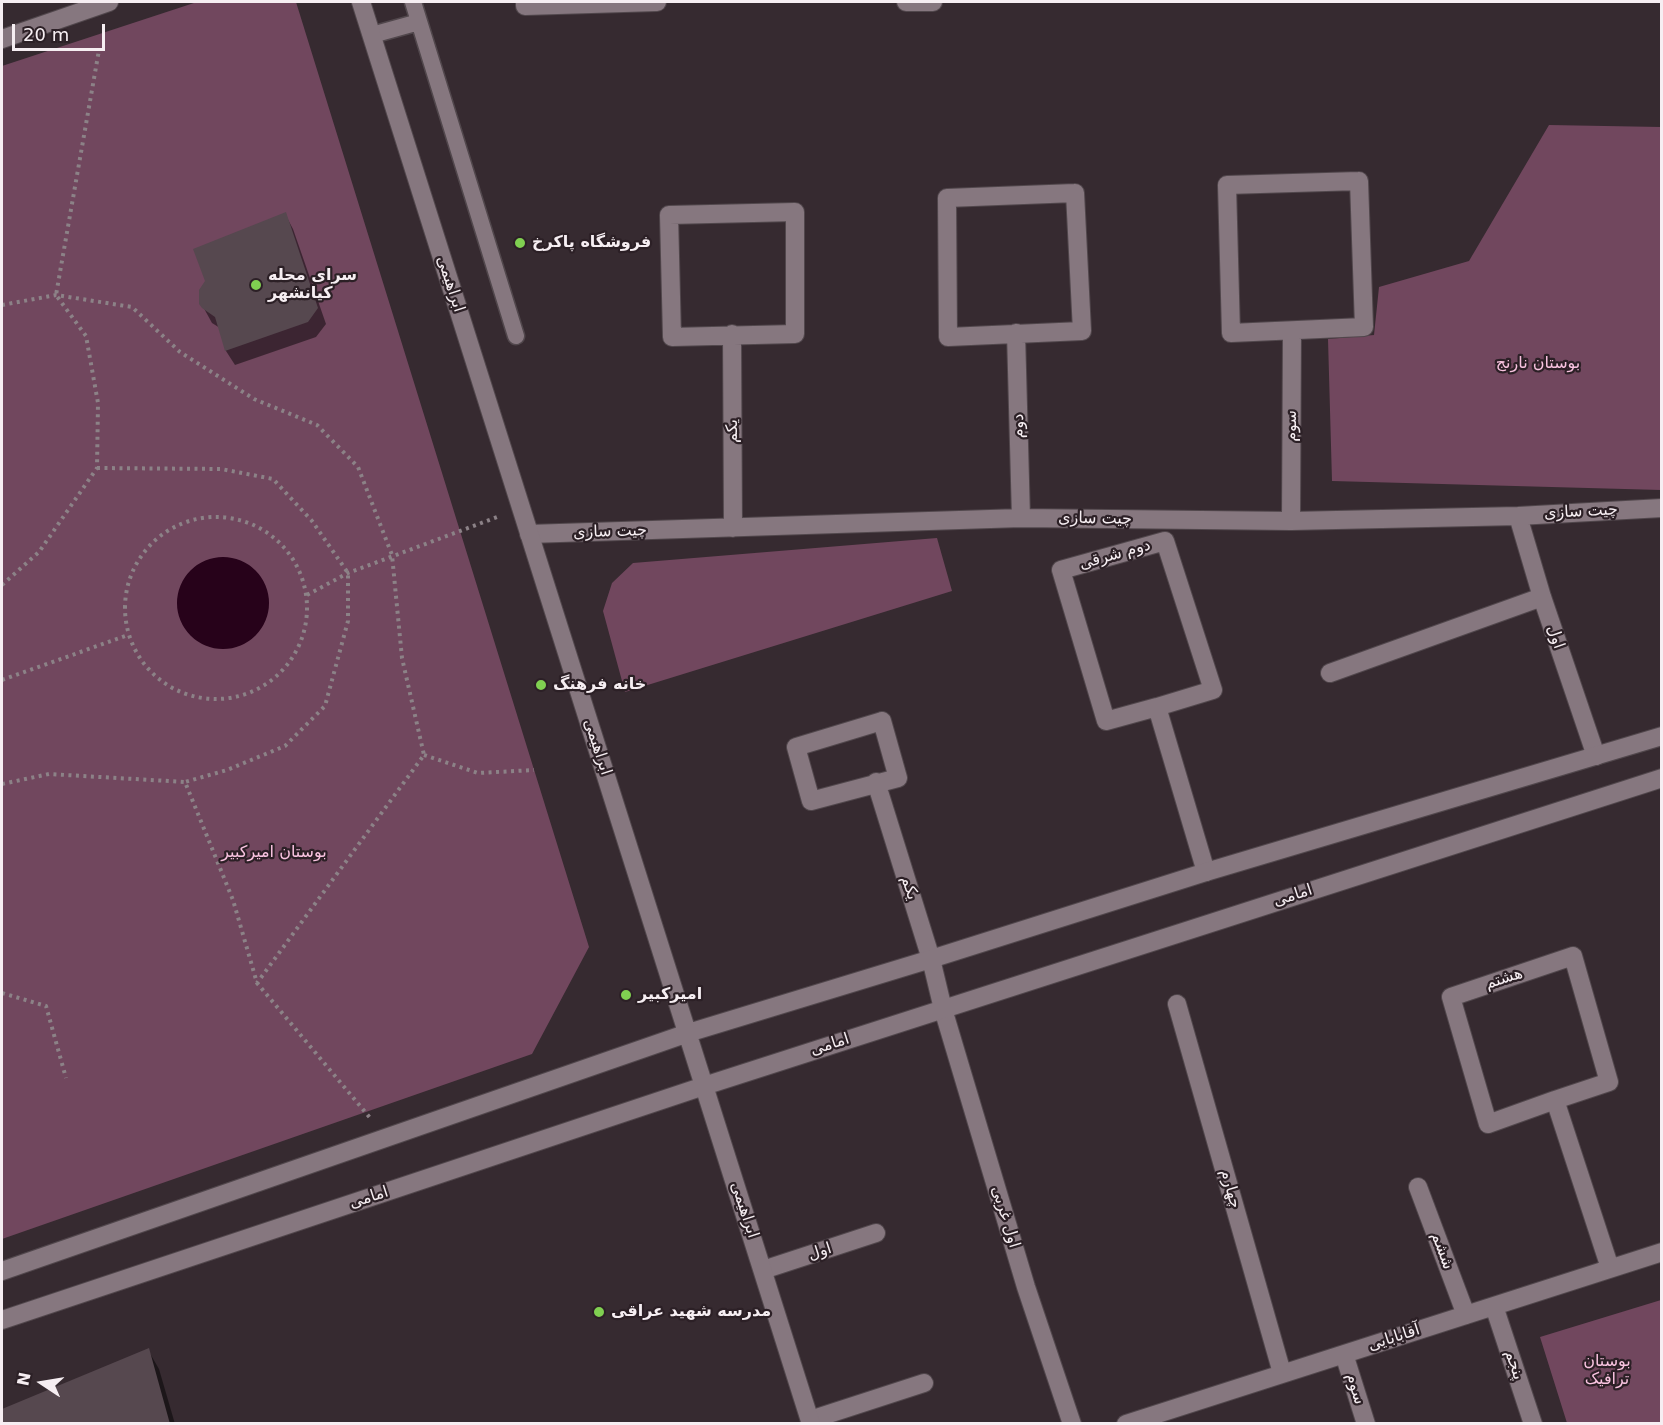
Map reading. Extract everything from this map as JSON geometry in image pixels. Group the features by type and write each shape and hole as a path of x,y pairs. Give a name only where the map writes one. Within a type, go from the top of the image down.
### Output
{"street":[{"path":"2,39 109,2"},
{"name":"ابراهیمی","path":"361,2 811,1422"},
{"path":"525,2 525,6 657,2"},
{"path":"906,2 933,2"},
{"path":"1359,181 1365,327 1292,332 1231,333 1227,185 1359,181"},
{"path":"1075,193 1082,331 1017,333 948,337 946,198 1075,193"},
{"path":"795,212 795,334 732,334 672,337 669,215 795,212"},
{"name":"سوم","path":"1291,521 1292,332"},
{"name":"دوم","path":"1017,333 1021,518"},
{"name":"یکم","path":"732,334 733,528"},
{"name":"چیت سازی","path":"530,534 1021,518 1291,521 1518,516 1662,508"},
{"name":"اول","path":"1518,516 1542,597 1596,756"},
{"name":"دوم شرقی","path":"1165,541 1213,690 1157,707 1106,721 1061,570 1165,541"},
{"path":"1330,673 1542,597"},
{"path":"1157,707 1206,872"},
{"path":"882,721 898,778 876,782 811,801 796,747 882,721"},
{"path":"2,1271 688,1033 1206,872 1662,736"},
{"name":"امامی","path":"2,1320 704,1086 1662,778"},
{"name":"یکم","path":"876,782 931,959 943,1009"},
{"name":"هشتم","path":"1573,956 1609,1082 1555,1100 1488,1124 1451,997 1573,956"},
{"name":"چهارم","path":"1177,1004 1282,1374"},
{"name":"اول غربی","path":"943,1009 1026,1287 1072,1424"},
{"path":"1555,1100 1610,1268"},
{"name":"ششم","path":"1418,1187 1466,1315"},
{"name":"اول","path":"763,1270 876,1233"},
{"name":"آقابابایی","path":"1126,1424 1662,1252"},
{"name":"پنجم","path":"1494,1306 1533,1424"},
{"name":"سوم","path":"1344,1354 1366,1424"},
{"path":"811,1422 924,1383"}],"lane":[{"path":"413,2 516,336"},
{"path":"372,36 419,22"}],"path":[{"path":"2,585 39,552 98,468 98,403 86,336 56,295 99,50"},
{"path":"2,305 56,295 132,307 189,358 254,399 317,425 358,467 392,555 402,658 424,755 257,983"},
{"path":"2,784 49,774 185,782 227,770 285,746 325,706 348,621 348,573 312,521 273,479 221,469 98,468"},
{"path":"307,595 348,573 392,555 476,523 522,509"},
{"path":"227,517 255,525 280,542 298,567 307,595 306,626 295,654 276,678 250,693 220,700 190,696 163,683 142,662 128,635 124,605 131,575 146,549 169,530 197,518 227,517"},
{"path":"2,680 128,635"},
{"path":"424,755 478,773 534,770"},
{"path":"185,782 234,900 257,983 387,1137"},
{"path":"2,993 46,1006 66,1078"}],"green space":[{"name":"بوستان امیرکبیر","path":"197,2 296,2 589,947 532,1054 2,1239 2,66"},
{"name":"بوستان نارنج","path":"1549,125 1661,127 1661,490 1332,481 1328,339 1374,335 1379,287 1469,261"},
{"path":"937,538 952,591 625,692 603,611 612,583 633,563"},
{"name":"بوستان ترافیک","path":"1661,1300 1661,1423 1567,1423 1540,1337"}],"shaded area":[{"path":"214,557 232,557 249,564 262,577 269,594 269,612 262,629 249,642 232,649 214,649 197,642 184,629 177,612 177,594 184,577 197,564"}],"building":[{"name":"سرای محله کیانشهر","path":"286,212 318,308 308,322 225,351 215,317 199,304 199,290 205,281 193,249"},
{"path":"149,1348 170,1424 2,1424 2,1409"}],"place":[{"name":"فروشگاه پاکرخ","path":"520,243"},
{"name":"سرای محله کیانشهر","path":"256,285"},
{"name":"خانه فرهنگ","path":"541,685"},
{"name":"امیرکبیر","path":"626,995"},
{"name":"مدرسه شهید عراقی","path":"599,1312"}]}
